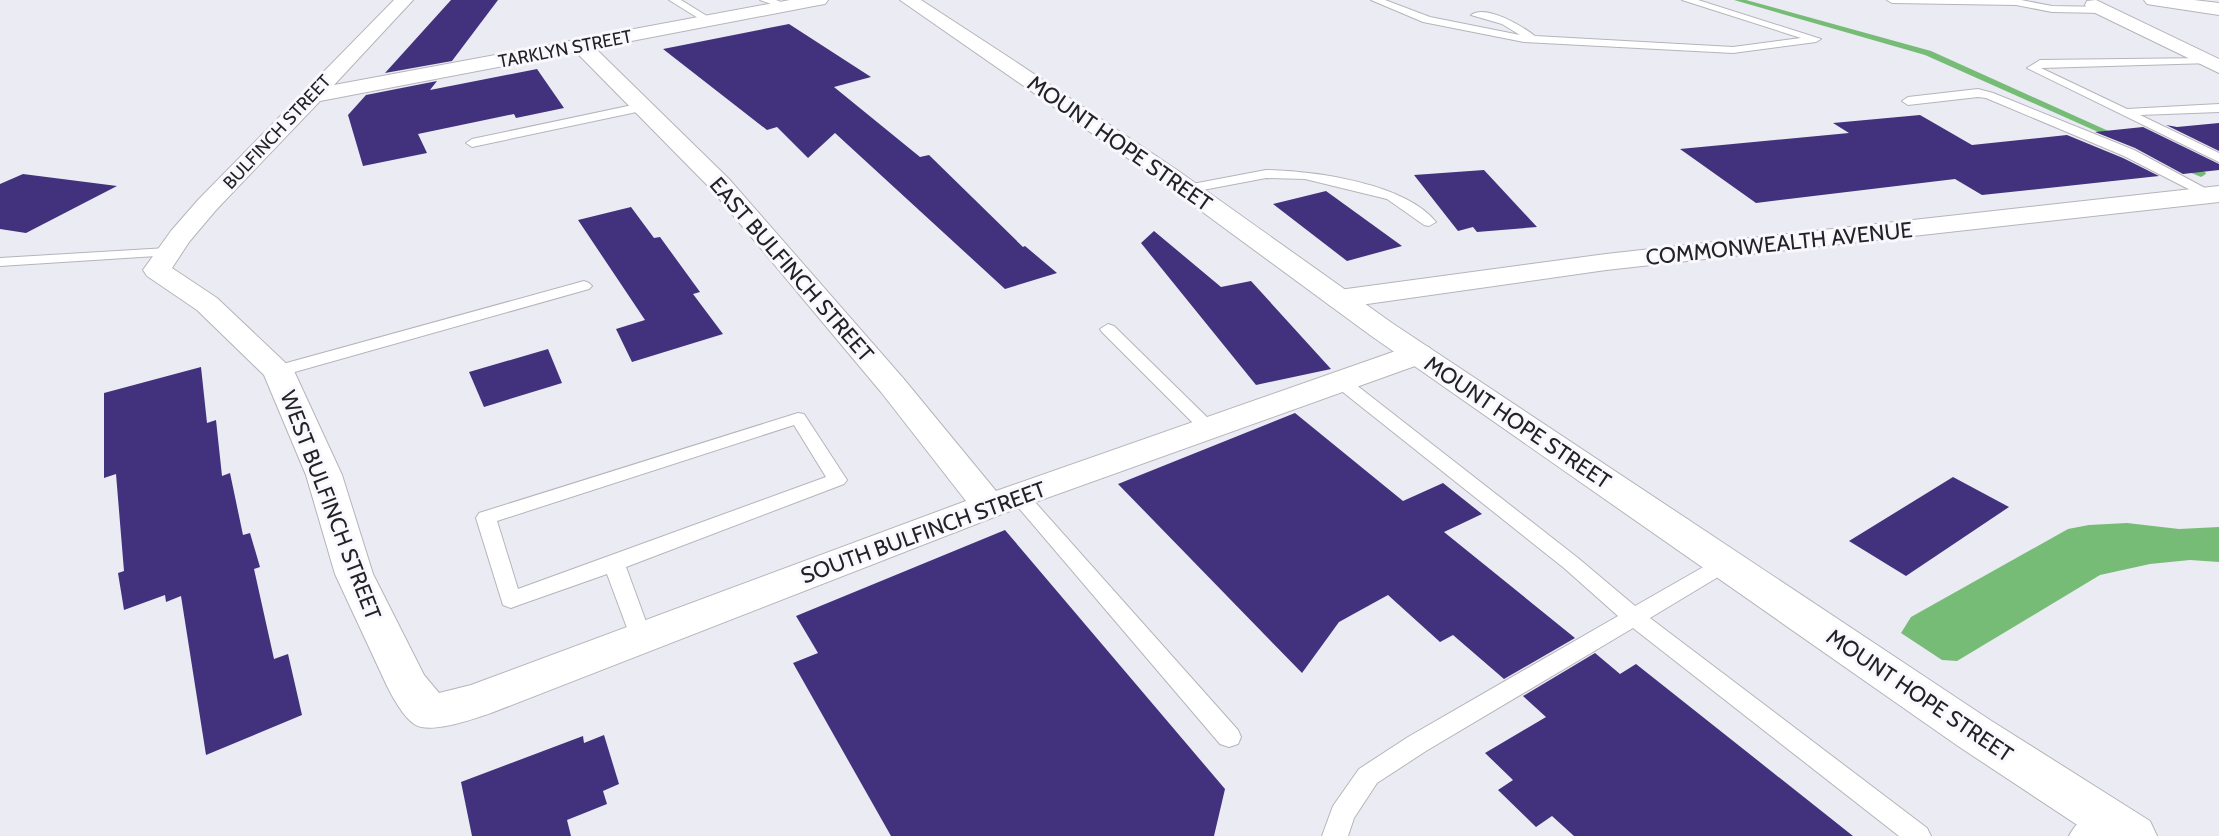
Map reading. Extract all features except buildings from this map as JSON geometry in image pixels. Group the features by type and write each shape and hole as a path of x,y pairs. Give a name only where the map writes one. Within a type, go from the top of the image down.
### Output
{"street":[{"name":"BULFINCH STREET","path":"162,261 195,218 404,0"},
{"name":"TARKLYN STREET","path":"311,96 819,0"},
{"name":"MOUNT HOPE STREET","path":"909,0 1187,189 1418,354 1974,733 2093,826 2133,836"},
{"path":"2153,0 2210,5"},
{"path":"2099,8 2213,64"},
{"name":"EAST BULFINCH STREET","path":"580,46 720,184 892,385 1004,501"},
{"name":"COMMONWEALTH AVENUE","path":"1339,298 1606,262 2215,195"},
{"name":"WEST BULFINCH STREET","path":"162,261 278,371 324,475 354,574 408,686 430,712"},
{"name":"SOUTH BULFINCH STREET","path":"430,712 476,701 1004,501 1418,354"}],"lane":[{"path":"674,0 710,21"},
{"path":"765,0 788,6"},
{"path":"1376,0 1427,20 1534,40 1733,50 1816,39 1687,0"},
{"path":"1892,0 2016,2 2052,9 2099,8"},
{"path":"1410,13 1450,14"},
{"path":"1476,15 1489,15 1512,23 1534,40"},
{"path":"2213,64 2040,63 2033,68 2219,158"},
{"path":"1908,101 1978,93 1989,95 2129,153 2215,195"},
{"path":"472,143 642,107"},
{"path":"2128,112 2219,108"},
{"path":"1187,189 1266,174 1305,175 1392,196 1429,222"},
{"path":"0,262 162,261"},
{"path":"278,371 584,286"},
{"path":"1108,329 1208,428"},
{"path":"1340,381 1635,616 1918,836"},
{"path":"798,418 837,480 615,564 511,600 486,518 798,418"},
{"path":"1004,501 1229,737"},
{"path":"1335,836 1342,814 1368,776 1417,744 1726,563"},
{"path":"615,564 641,638"}],"shaded area":[{"path":"2127,523 2179,529 2219,527 2219,562 2190,560 2150,564 2100,575 1957,661 1942,660 1901,633 1911,617 2068,529 2089,525"}],"waterway":[{"path":"1738,0 1928,53 2119,138"},
{"path":"2180,165 2201,174"}]}
